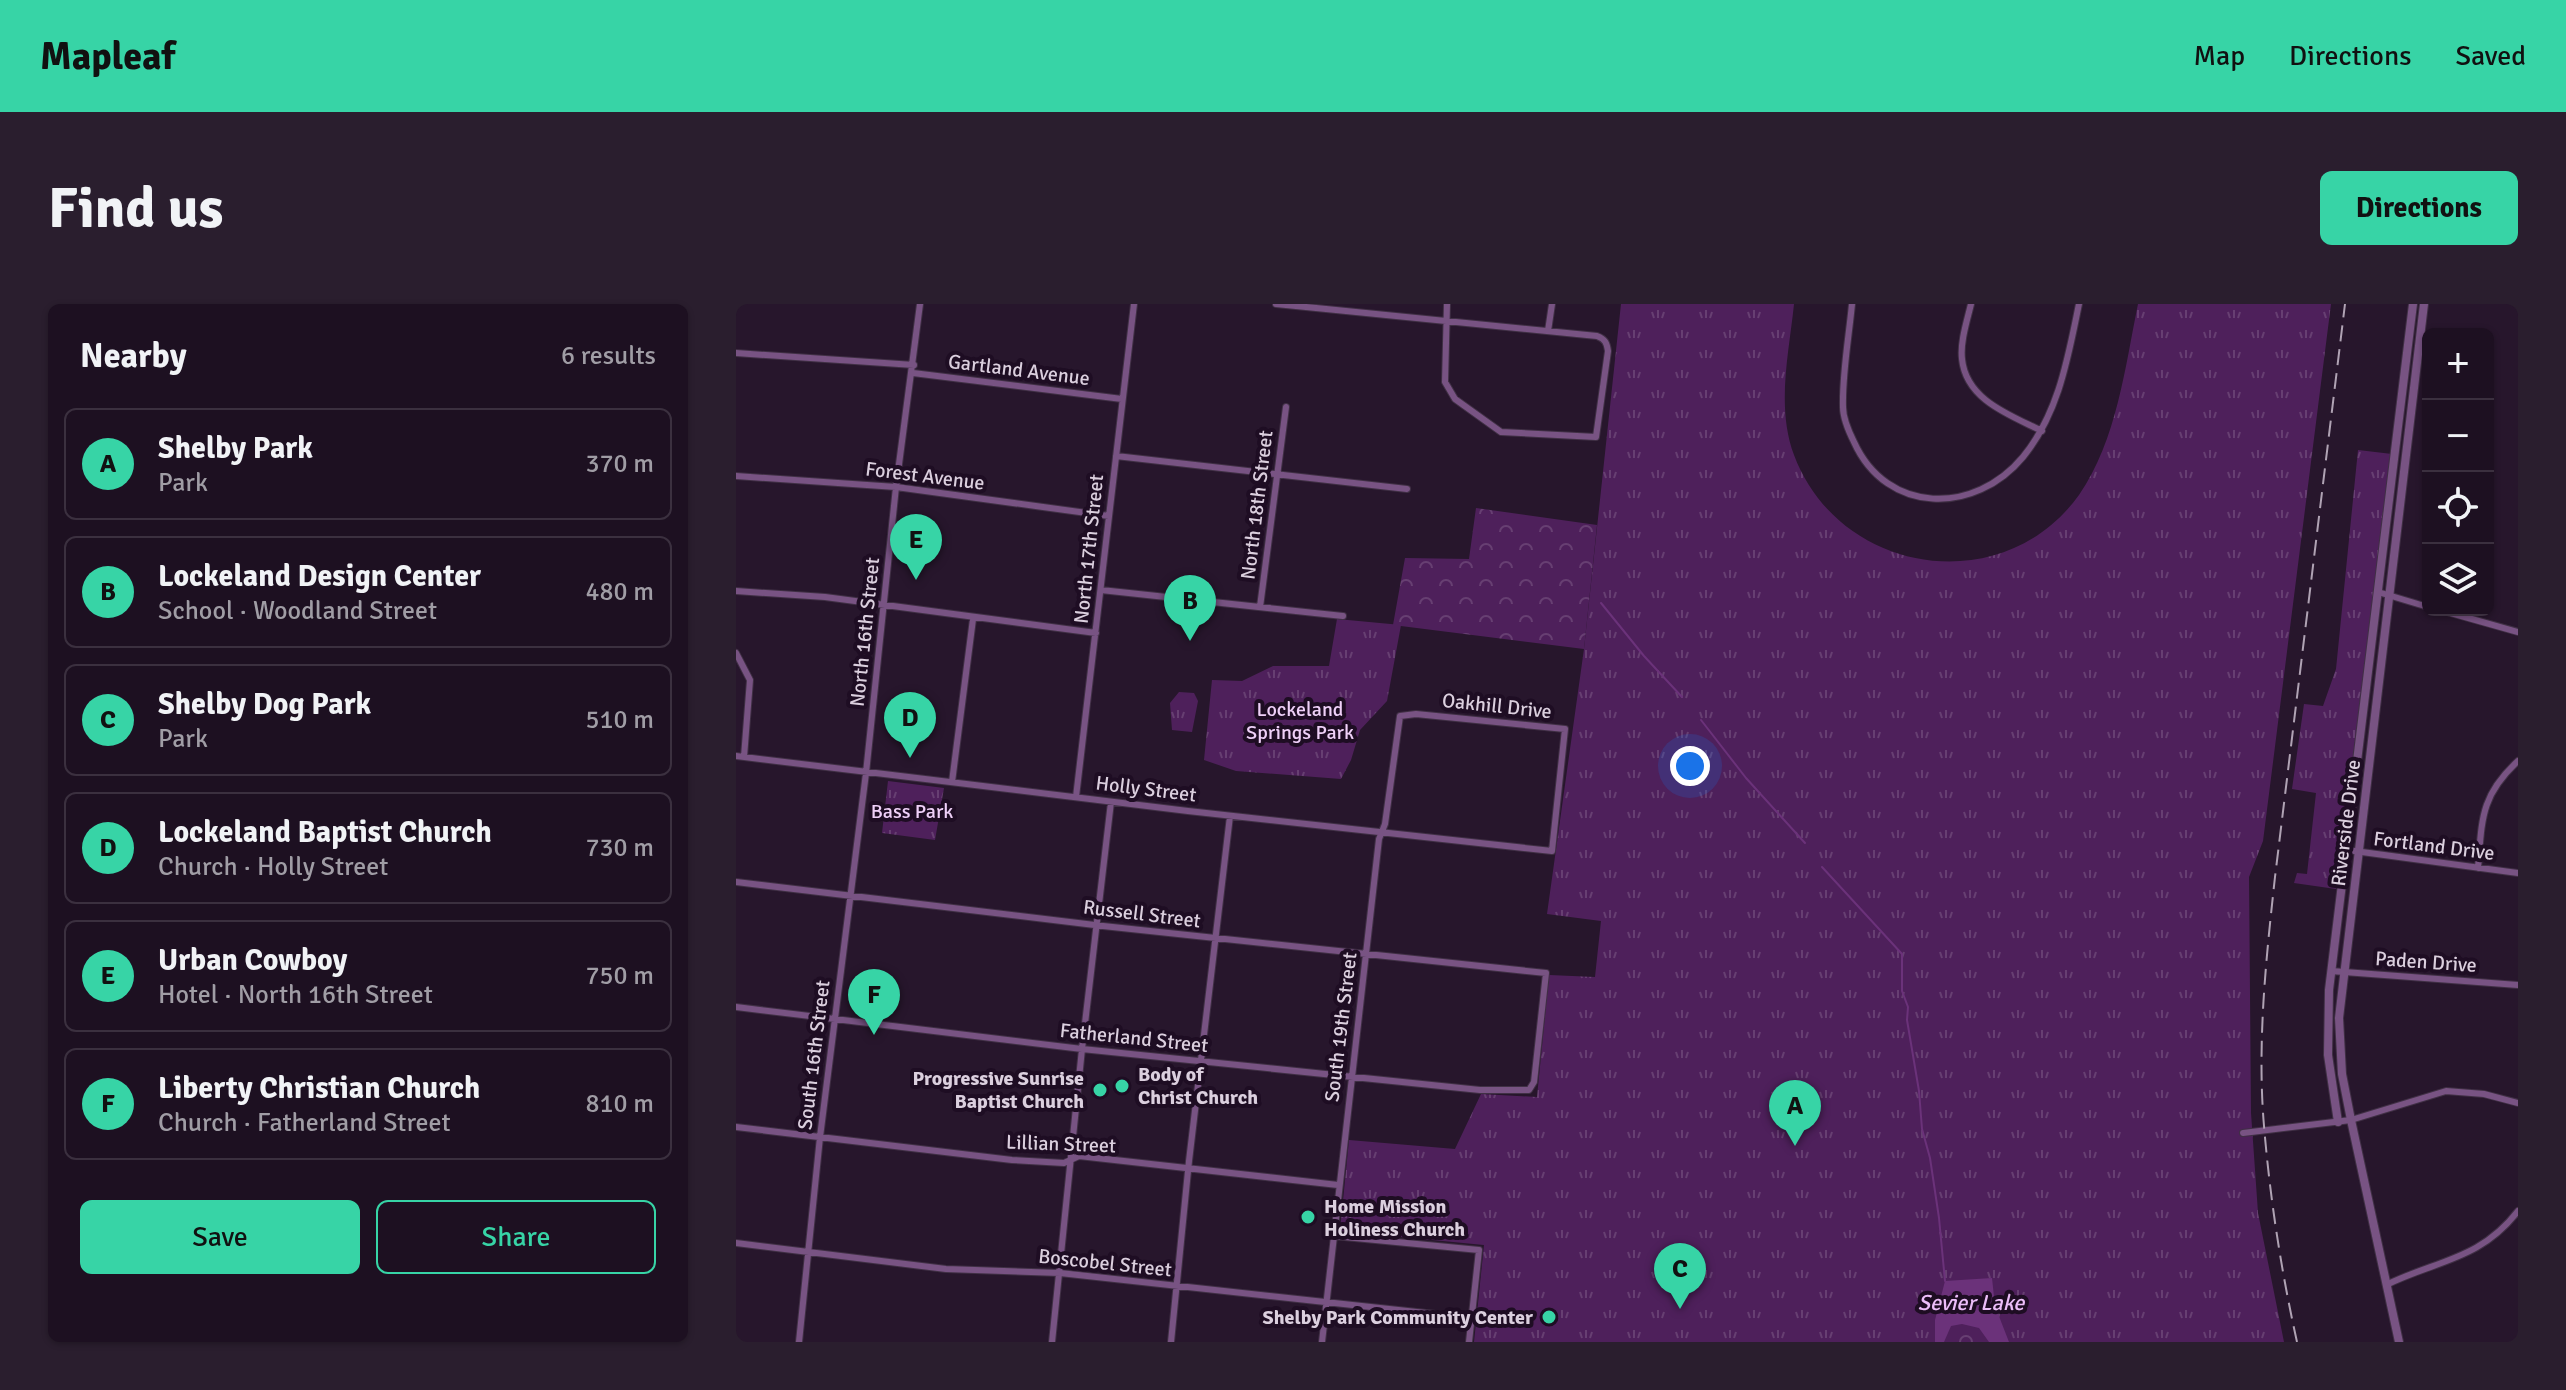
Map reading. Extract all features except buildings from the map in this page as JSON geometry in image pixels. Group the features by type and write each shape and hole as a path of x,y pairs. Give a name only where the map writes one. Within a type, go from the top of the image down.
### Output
{"street":[{"name":"North 16th Street","path":"866,773 896,487 920,304"},
{"name":"North 17th Street","path":"1076,797 1134,304"},
{"path":"1276,304 1339,307 1445,322 1597,336 1607,344 1608,351 1596,437 1501,432 1455,399 1445,382 1445,322 1447,304"},
{"path":"1548,331 1552,304"},
{"path":"1852,304 1843,409 1859,454 1874,474 1895,490 1937,499 1958,498 1977,492 1996,482 2022,459 2042,431 2062,384 2079,304"},
{"path":"1971,304 1962,361 1974,389 1998,409 2042,431"},
{"name":"Riverside Drive","path":"2338,1122 2328,1055 2331,971 2413,304"},
{"name":"Riverside Drive","path":"2399,1342 2351,1120 2339,1043 2339,1018 2424,304"},
{"name":"Gartland Avenue","path":"736,353 913,369 1122,399"},
{"name":"North 18th Street","path":"1260,607 1286,407"},
{"path":"2396,448 2408,450"},
{"path":"1116,456 1407,489"},
{"name":"Forest Avenue","path":"736,476 896,487 1109,516"},
{"path":"1101,590 1343,616"},
{"path":"736,591 825,597 1096,633"},
{"path":"2378,592 2422,605"},
{"path":"2461,616 2518,632"},
{"path":"952,782 973,619"},
{"path":"736,653 750,680 740,756"},
{"name":"Oakhill Drive","path":"1400,716 1416,714 1565,729 1552,851"},
{"name":"South 19th Street","path":"1322,1342 1379,839 1400,716"},
{"name":"Holly Street","path":"740,756 1230,816 1552,851"},
{"path":"2478,868 2482,813 2499,779 2518,761"},
{"name":"South 16th Street","path":"799,1342 820,1137 866,773"},
{"path":"1052,1342 1111,802"},
{"path":"1171,1342 1230,816"},
{"name":"Fortland Drive","path":"2347,850 2518,873"},
{"name":"Russell Street","path":"736,882 1097,926 1546,973 1535,1078 1529,1090"},
{"name":"Paden Drive","path":"2331,971 2518,985"},
{"name":"Fatherland Street","path":"736,1007 1202,1062 1480,1090 1529,1090"},
{"path":"2243,1133 2351,1120 2446,1091 2484,1094 2518,1103"},
{"name":"Lillian Street","path":"736,1127 1012,1160 1064,1163 1079,1156 1338,1185"},
{"path":"2386,1285 2465,1255 2491,1240 2518,1211"},
{"path":"1334,1236 1479,1250 1469,1342"},
{"name":"Boscobel Street","path":"736,1243 946,1269 1060,1273 1472,1318"}],"green space":[{"path":"1621,304 1794,304 1785,380 1786,418 1794,455 1816,496 1847,527 1884,548 1925,560 1967,561 2009,550 2047,529 2079,495 2092,474 2111,427 2138,304 2331,304 2263,841 2249,877 2251,1113 2258,1213 2284,1342 1474,1342 1484,1245 1340,1231 1349,1140 1455,1149 1481,1094 1537,1097 1549,975 1595,977 1601,921 1547,914 1584,649"},
{"path":"2358,450 2392,454 2336,889 2294,883 2297,873 2307,874 2316,793 2292,789 2304,704 2323,706 2336,669"},
{"path":"1476,508 1597,525 1584,649 1393,625 1405,558 1469,559"},
{"name":"Lockeland Springs Park","path":"1337,619 1401,625 1387,701 1360,730 1351,760 1341,779 1236,771 1204,760 1212,680 1242,681 1273,666 1329,666"},
{"path":"1179,692 1194,693 1198,701 1192,732 1172,730 1170,703"},
{"name":"Bass Park","path":"888,781 944,788 935,840 882,833"},
{"path":"1962,1324 1979,1328 1989,1342 1944,1342 1951,1326"}],"water":[{"name":"Sevier Lake","path":"1992,1278 1995,1306 2009,1342 1989,1342 1979,1328 1962,1324 1951,1326 1944,1342 1935,1342 1935,1320 1945,1281"}],"waterway":[{"path":"1601,603 1682,697"},
{"path":"1701,720 1746,778 1805,843"},
{"path":"1822,867 1902,954 1902,991 1908,1007 1907,1020 1922,1129 1930,1158 1939,1218 1945,1281"}],"railway":[{"path":"2297,1342 2269,1180 2262,1095 2262,1032 2275,877 2345,304"}],"place":[{"name":"Urban Cowboy","path":"916,580"},
{"name":"Lockeland Design Center","path":"1190,641"},
{"name":"Lockeland Baptist Church","path":"910,758"},
{"name":"Liberty Christian Church","path":"874,1035"},
{"name":"Body of Christ Church","path":"1122,1086"},
{"name":"Progressive Sunrise Baptist Church","path":"1100,1090"},
{"name":"Shelby Park","path":"1795,1146"},
{"name":"Home Mission Holiness Church","path":"1308,1217"},
{"name":"Shelby Dog Park","path":"1680,1309"},
{"name":"Shelby Park Community Center","path":"1549,1317"}]}
